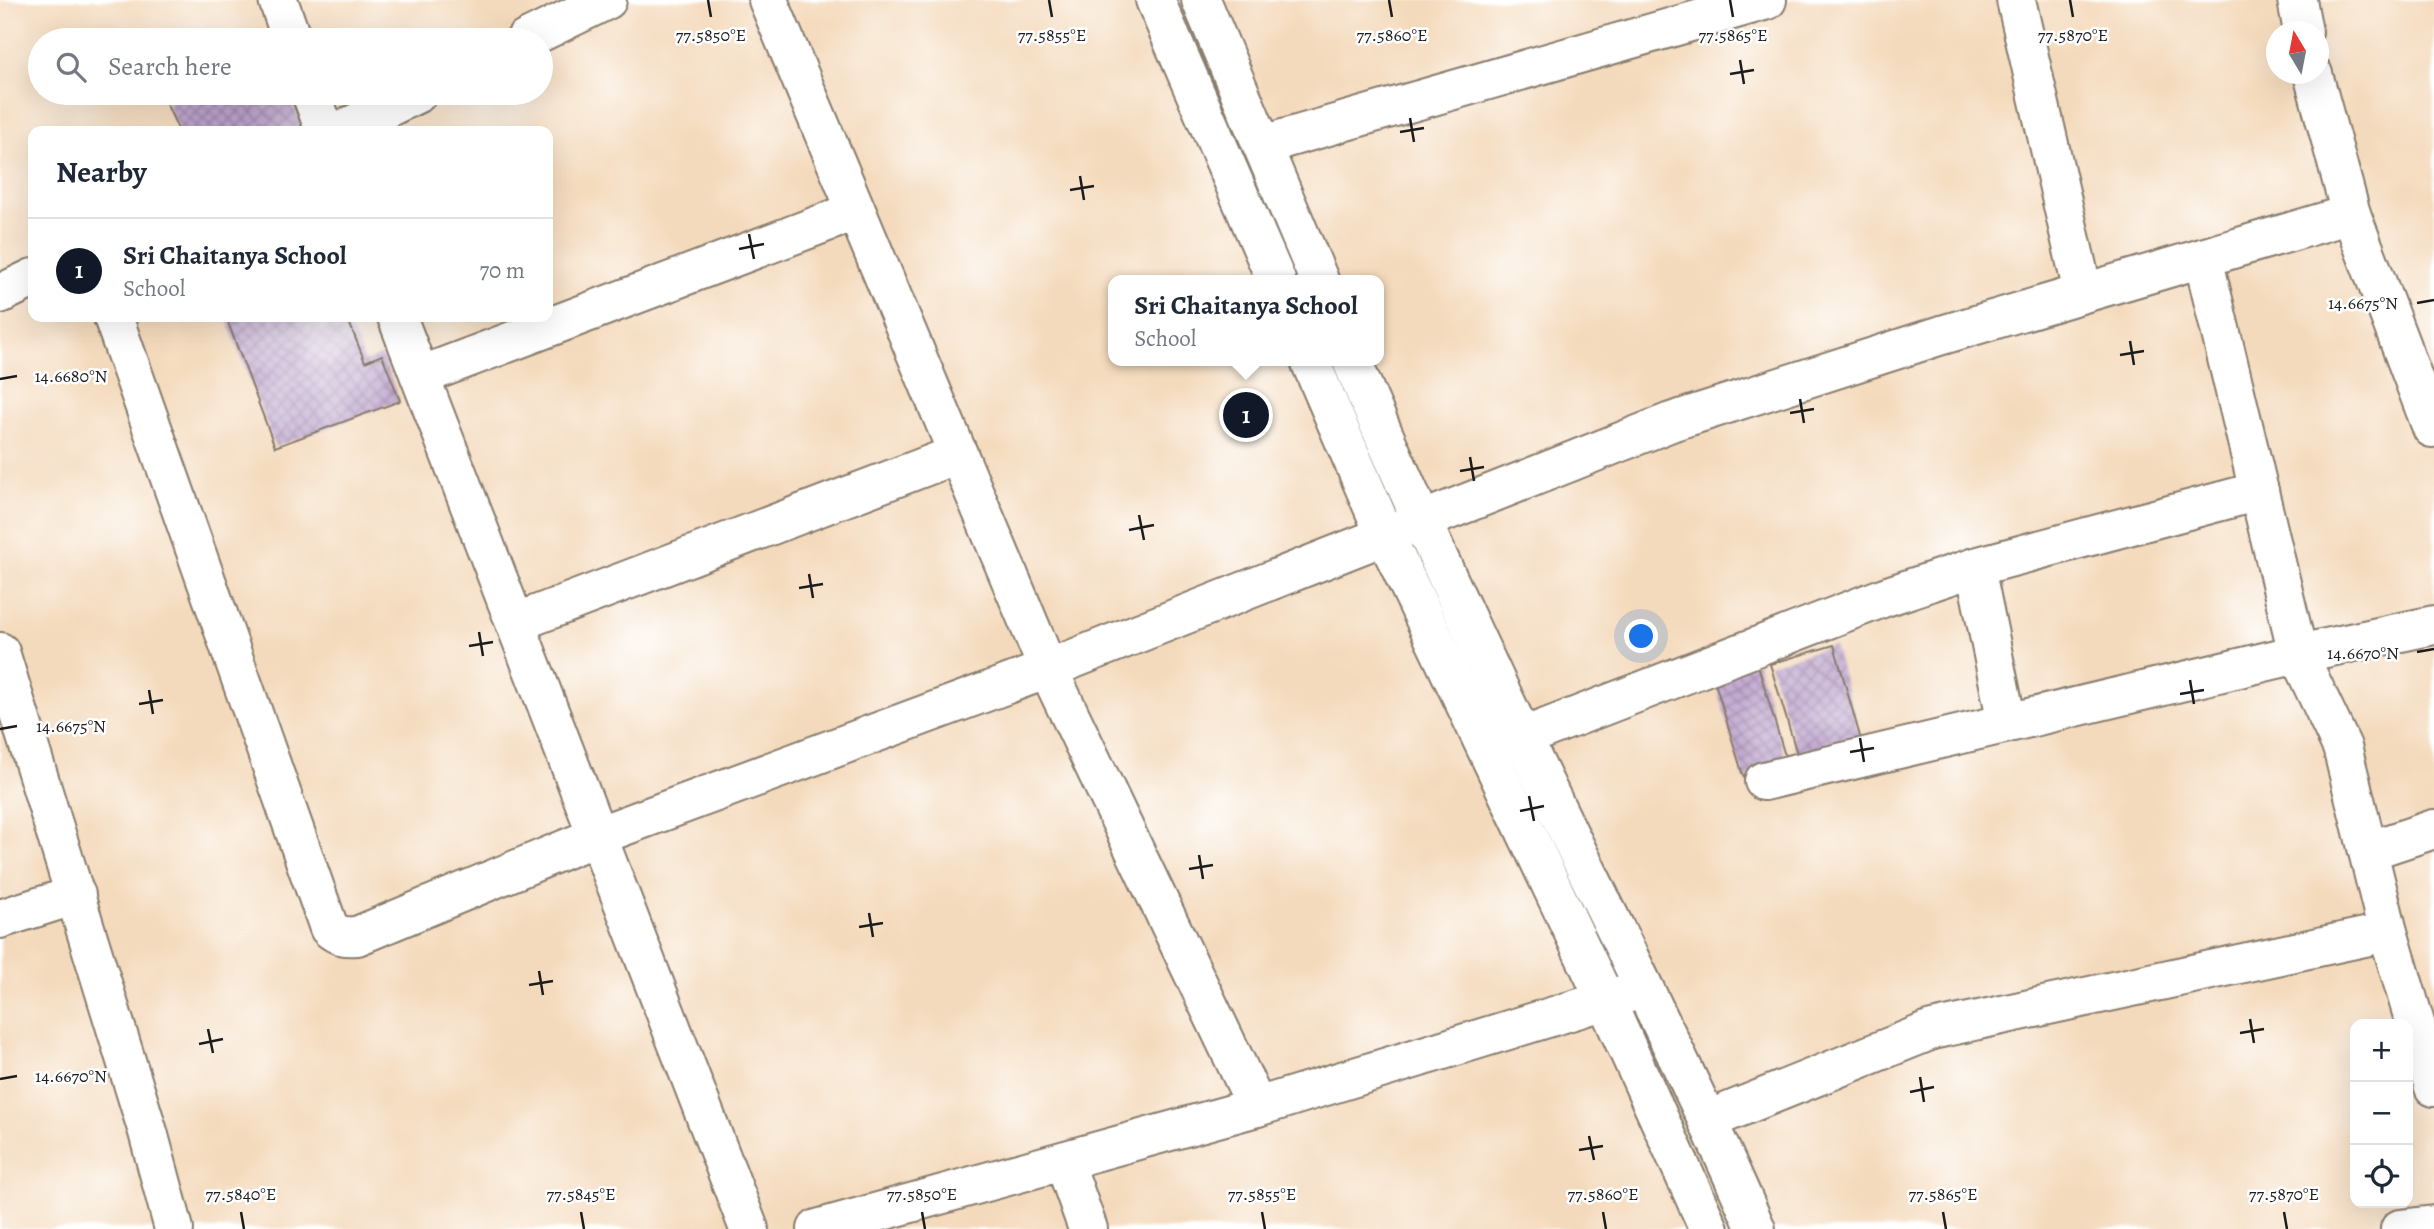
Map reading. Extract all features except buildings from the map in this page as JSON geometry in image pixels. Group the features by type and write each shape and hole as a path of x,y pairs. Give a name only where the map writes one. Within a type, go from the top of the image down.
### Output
{"street":[{"path":"278,0 288,28"},
{"path":"550,28 607,0"},
{"path":"768,0 1048,669 1257,1107"},
{"path":"1155,0 1274,275"},
{"path":"1200,0 1317,275"},
{"path":"1262,145 1653,16 1767,0"},
{"path":"2017,0 2083,293"},
{"path":"2297,0 2301,21"},
{"path":"2316,84 2351,214 2432,428 2434,427"},
{"path":"316,105 324,126"},
{"path":"350,126 393,105"},
{"path":"420,376 856,211"},
{"path":"115,322 329,928 347,937 357,936 597,836 1048,669 1671,422 1942,335 2351,214"},
{"path":"2203,258 2298,654 2342,747 2388,932 2422,1007 2434,1087"},
{"path":"0,294 28,280"},
{"path":"399,322 750,1229"},
{"path":"1312,366 1385,535 1605,999 1709,1229"},
{"path":"1355,366 1422,520 1523,737 1708,1120 1756,1229"},
{"path":"515,622 958,454"},
{"path":"1523,737 1885,597 1975,567 2259,491"},
{"path":"1975,567 2007,723"},
{"path":"1764,781 2298,654 2434,625"},
{"path":"0,652 144,1119 174,1229"},
{"path":"2368,851 2434,829"},
{"path":"0,919 76,895"},
{"path":"1708,1120 1932,1030 2388,932"},
{"path":"817,1229 1257,1107 1605,999 1646,989"},
{"path":"1064,1161 1088,1229"},
{"path":"2400,1229 2434,1225"}],"place":[{"name":"Sri Chaitanya School","path":"1246,415"}]}
